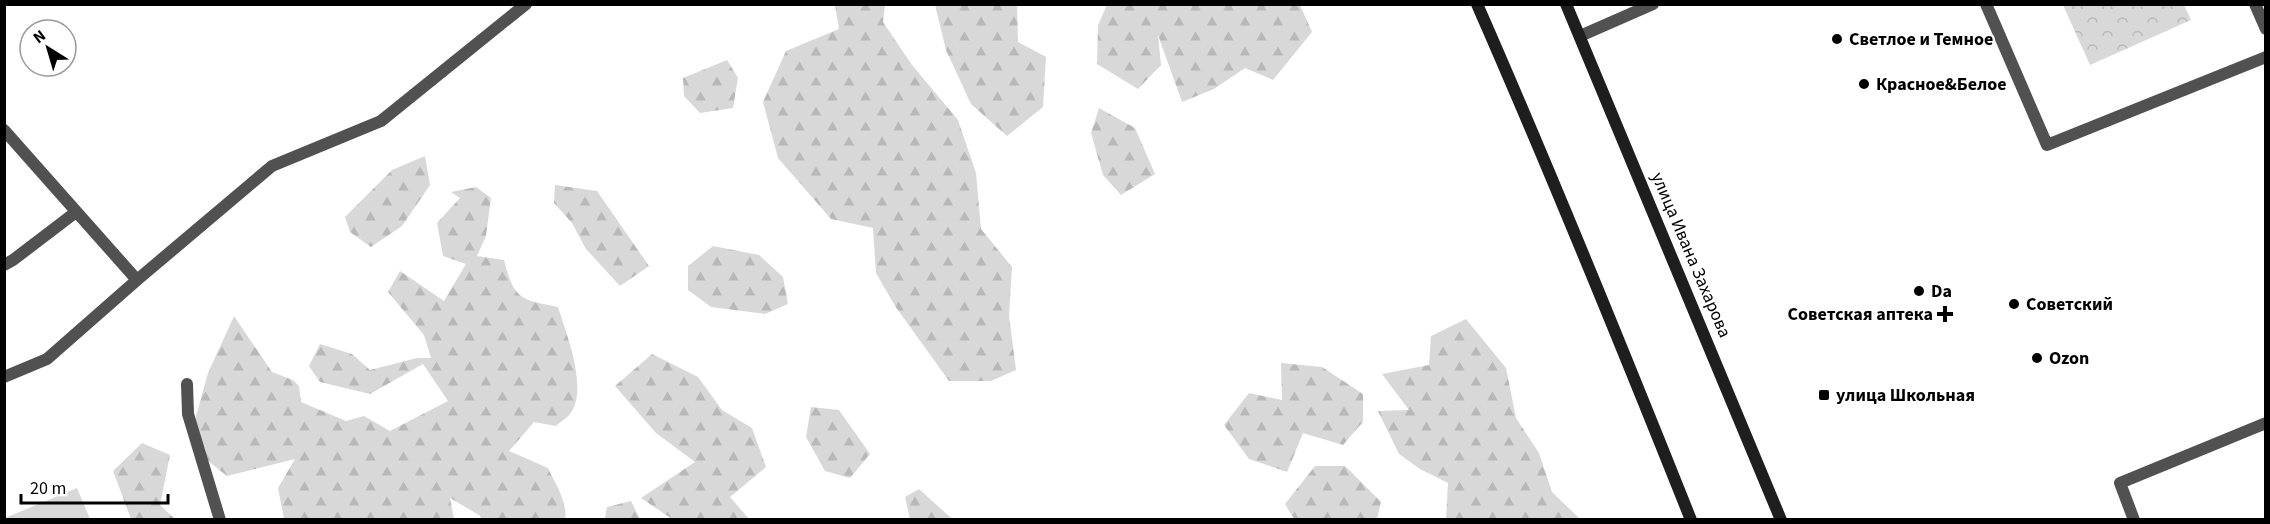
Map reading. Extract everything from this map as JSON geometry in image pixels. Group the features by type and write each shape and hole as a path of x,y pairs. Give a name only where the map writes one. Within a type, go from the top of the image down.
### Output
{"main road":[{"path":"1477,4 1521,104 1691,519"},
{"name":"улица Ивана Захарова","path":"1566,4 1781,519"}],"lane":[{"path":"4,377 47,359 272,166 381,121 526,4"},
{"path":"1580,36 1653,4"},
{"path":"1986,4 2047,145 2265,57"},
{"path":"2255,4 2265,29"},
{"path":"5,132 137,280"},
{"path":"4,265 76,212"},
{"path":"187,384 188,414 220,519"},
{"path":"2134,519 2120,483 2265,423"}],"green space":[{"path":"835,5 885,5 883,22 912,65 958,120 976,173 981,229 1012,267 1009,316 1016,370 991,381 949,381 895,306 876,273 873,228 831,219 778,158 763,102 786,51 839,29"},
{"path":"935,5 1017,5 1018,42 1046,57 1043,107 1007,136 971,104 946,50"},
{"path":"1107,5 1300,5 1312,32 1273,80 1245,68 1214,89 1182,102 1158,35 1161,65 1138,89 1097,64 1098,25"},
{"path":"2063,5 2184,5 2191,20 2090,65"},
{"path":"727,60 738,78 733,108 700,113 684,96 683,78"},
{"path":"1099,108 1135,128 1155,174 1121,195 1103,175 1091,133"},
{"path":"425,156 430,185 402,226 371,247 350,232 345,217 392,170"},
{"path":"555,185 597,191 649,266 620,286 586,249 572,223 554,203"},
{"path":"476,187 491,198 486,236 477,256 504,260 511,283 520,296 558,307 577,376 575,403 570,414 556,426 534,422 509,451 548,468 565,506 565,519 482,519 450,498 454,519 284,519 278,488 295,459 227,476 197,452 196,416 208,373 234,316 272,372 293,380 299,386 301,402 346,421 364,416 390,431 448,401 423,364 370,394 320,382 309,366 320,344 352,354 370,370 417,358 431,358 424,335 388,292 400,271 444,301 466,264 443,256 437,223 460,198 451,192"},
{"path":"713,246 759,255 783,277 788,304 765,314 711,307 688,290 688,266"},
{"path":"1466,319 1506,368 1516,418 1539,453 1552,492 1580,519 1446,519 1448,483 1420,469 1399,454 1378,411 1409,410 1382,374 1429,365 1431,336"},
{"path":"652,354 698,377 722,410 752,428 766,467 730,497 749,519 672,519 641,498 695,462 656,433 615,386"},
{"path":"1281,363 1322,367 1363,394 1363,422 1343,445 1303,433 1287,472 1249,459 1224,425 1249,393 1282,400"},
{"path":"811,407 839,410 870,454 850,478 825,471 806,437"},
{"path":"142,443 170,455 160,505 175,519 131,519 113,471"},
{"path":"1315,466 1345,466 1381,502 1377,519 1294,519 1285,504"},
{"path":"77,488 90,519 5,519 5,518"},
{"path":"919,489 951,519 910,519 905,497"},
{"path":"631,501 640,519 605,519 607,507"}],"place":[{"name":"Светлое и Темное","path":"1837,39"},
{"name":"Красное&Белое","path":"1864,84"},
{"name":"Da","path":"1919,291"},
{"name":"Советский","path":"2014,304"},
{"name":"Советская аптека","path":"1945,314"},
{"name":"Ozon","path":"2037,358"},
{"name":"улица Школьная","path":"1824,395"}]}
